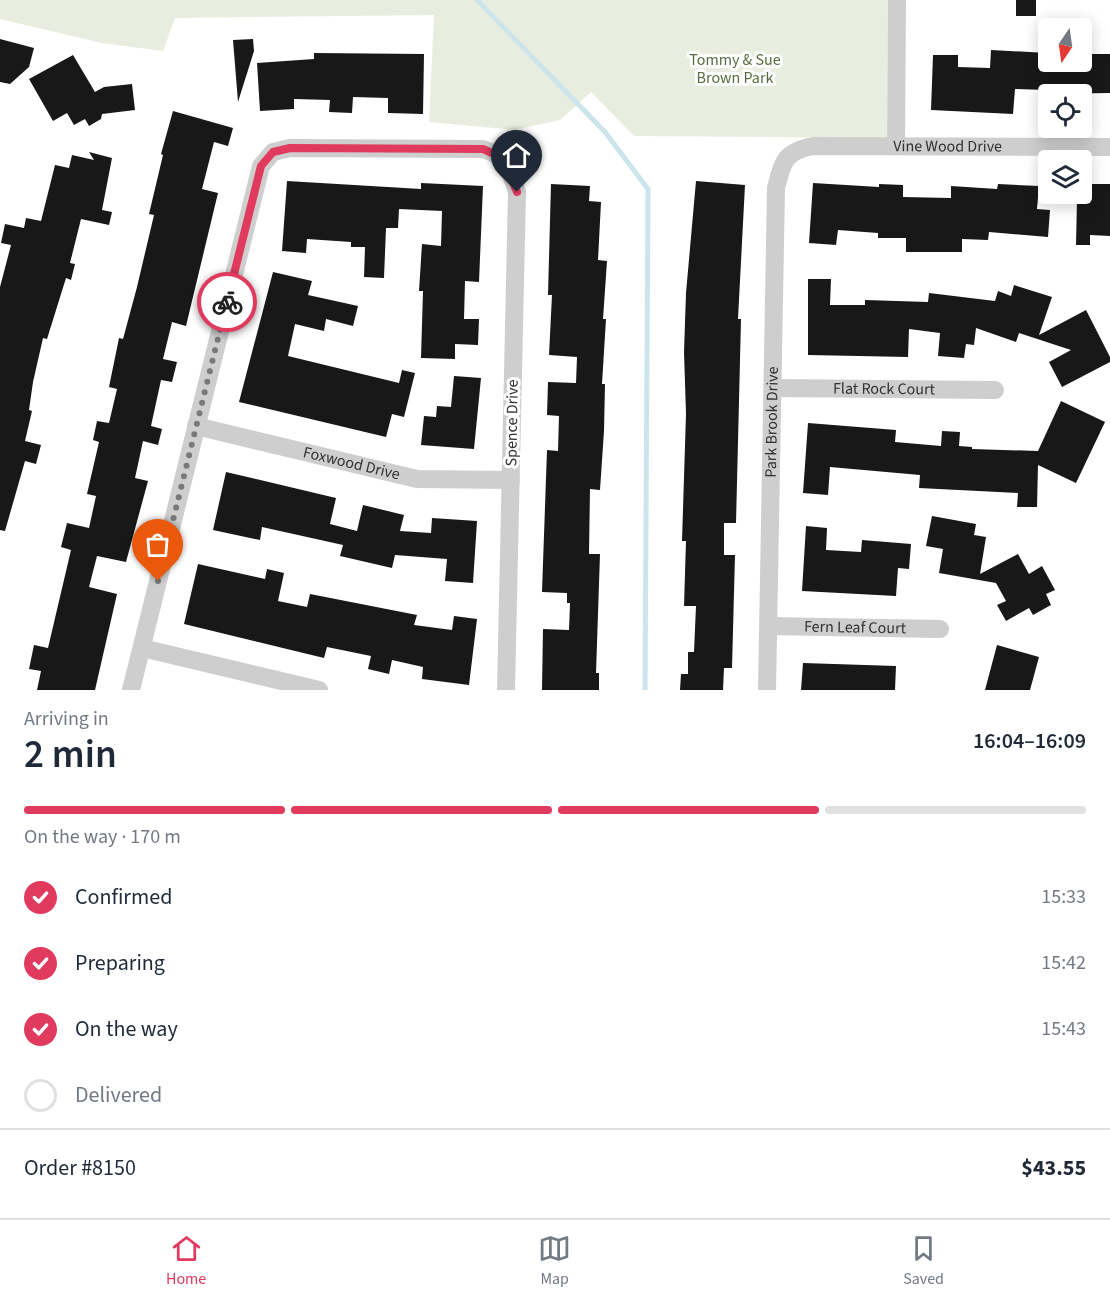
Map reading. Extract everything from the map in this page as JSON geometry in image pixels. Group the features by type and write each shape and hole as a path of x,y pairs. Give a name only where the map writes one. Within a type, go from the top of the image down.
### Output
{"street":[{"path":"896,146 897,0"},
{"name":"Vine Wood Drive","path":"787,156 796,150 813,146 1110,147"},
{"name":"Spence Drive","path":"196,426 261,166 273,152 290,148 483,149 503,158 517,192 506,690"},
{"name":"Park Brook Drive","path":"767,690 776,188 787,156"},
{"name":"Flat Rock Court","path":"773,388 995,390"},
{"path":"131,690 196,426"},
{"name":"Foxwood Drive","path":"196,426 417,479 511,480"},
{"name":"Fern Leaf Court","path":"769,626 940,629"},
{"path":"142,648 319,690"}],"green space":[{"name":"Tommy & Sue Brown Park","path":"0,0 888,0 887,138 634,136 591,92 560,120 514,130 429,122 434,15 175,18 163,51 102,43 0,19"}],"building":[{"path":"1016,0 1036,0 1036,16 1016,16"},
{"path":"0,39 34,48 29,67 10,84 0,82"},
{"path":"253,39 254,51 238,102 233,40"},
{"path":"991,50 1038,52 1038,72 1092,72 1092,54 1110,54 1110,93 1092,93 1092,84 1038,84 1038,90 1015,89 1013,114 931,110 933,55 958,55 958,67 990,68"},
{"path":"314,53 424,54 423,114 388,113 388,98 353,97 352,113 329,112 330,100 294,99 294,109 260,111 257,63 314,59"},
{"path":"73,55 95,92 104,87 132,84 135,110 102,114 101,119 89,126 85,119 74,125 67,113 53,121 29,79"},
{"path":"173,111 233,128 228,146 214,142 202,189 218,193 186,326 172,322 163,359 177,362 172,382 161,380 151,426 162,429 158,445 143,441 135,478 148,481 126,562 97,556 89,587 117,594 95,690 37,690 41,671 29,669 34,645 48,648 71,550 61,547 67,523 89,528 96,496 87,494 99,442 93,440 97,421 109,423 117,389 109,387 119,338 123,339 137,287 154,215 149,214 163,155 161,154"},
{"path":"89,152 112,158 102,210 112,212 109,225 81,219 70,263 75,264 71,280 66,278 47,339 43,338 33,382 29,410 32,411 25,441 41,445 36,464 25,461 5,531 0,530 0,287 11,245 1,243 5,224 24,228 26,218 41,221 55,165 69,168 72,155 94,160"},
{"path":"287,181 421,189 421,183 483,186 479,282 465,281 464,319 479,319 478,345 455,344 455,359 421,358 423,291 419,291 422,244 441,246 442,211 399,209 398,228 386,228 384,278 364,277 365,247 351,247 351,242 307,239 306,253 282,251"},
{"path":"696,181 745,185 738,319 741,319 736,523 724,523 724,555 735,555 732,668 724,668 723,690 680,690 681,674 688,674 688,652 694,652 696,606 684,606 686,541 682,541 686,414 684,352 686,293"},
{"path":"813,183 879,187 879,184 903,185 903,197 951,198 951,186 997,189 998,184 1038,186 1037,209 1050,210 1048,237 989,232 988,240 962,239 962,252 906,252 906,238 878,238 878,233 838,230 836,245 809,243"},
{"path":"551,184 590,186 589,201 601,202 598,260 607,261 603,319 606,319 602,384 605,384 600,490 590,489 589,554 600,554 596,673 599,673 599,690 542,690 543,629 569,630 570,603 567,603 567,593 542,592 547,450 558,451 559,416 547,415 548,382 576,383 577,357 549,355 552,295 548,295"},
{"path":"1092,184 1110,184 1110,236 1090,235 1090,245 1076,245 1077,204 1092,204"},
{"path":"273,272 312,281 308,295 358,306 353,326 326,319 324,331 295,324 288,356 399,383 402,370 415,373 404,417 392,414 386,437 239,402"},
{"path":"808,279 831,279 830,305 865,305 865,300 928,302 929,293 995,301 998,291 1011,296 1014,285 1052,297 1039,335 1086,310 1110,357 1110,362 1062,387 1049,362 1071,350 1019,333 1016,342 976,328 974,345 966,344 964,358 938,356 940,333 909,329 908,357 808,355"},
{"path":"454,376 481,378 474,449 421,445 424,416 436,417 437,406 451,407"},
{"path":"1061,401 1105,422 1076,483 1038,465 1037,507 1017,507 1018,493 919,488 920,475 830,467 828,495 803,493 808,423 896,430 895,442 941,446 942,431 960,432 959,446 972,447 972,449 1038,451"},
{"path":"226,472 336,498 330,524 357,531 363,505 404,515 400,531 431,533 432,518 477,521 473,583 445,581 447,559 395,555 392,568 340,556 343,545 262,527 260,540 213,530"},
{"path":"932,516 976,524 974,535 986,537 980,574 1018,554 1029,574 1042,566 1055,590 1046,594 1051,605 1033,615 1029,608 1006,621 997,605 1006,601 996,583 939,573 943,549 926,546"},
{"path":"806,526 827,528 826,550 861,552 862,540 911,544 909,569 898,568 896,596 802,591"},
{"path":"198,564 265,579 267,569 284,573 278,601 307,607 310,594 417,615 414,625 452,630 454,616 477,619 469,685 422,679 423,667 392,660 389,674 368,669 371,656 327,647 324,658 184,624"},
{"path":"997,645 1039,657 1030,690 985,690"},
{"path":"803,663 896,666 895,690 801,690"}],"waterway":[{"path":"477,0 605,132 648,189 645,690"}],"way so far":[{"path":"158,581 227,302"}],"route":[{"path":"227,302 261,166 273,152 290,148 483,149 503,158 510,170 517,192"}]}
